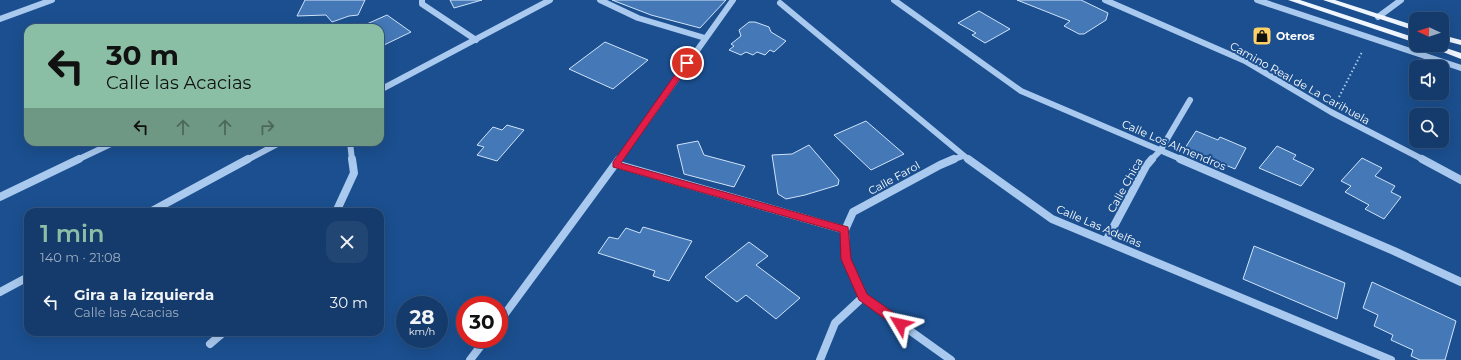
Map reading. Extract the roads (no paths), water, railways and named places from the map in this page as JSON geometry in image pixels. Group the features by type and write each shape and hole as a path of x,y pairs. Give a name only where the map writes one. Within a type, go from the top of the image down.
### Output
{"main road":[{"path":"1292,0 1409,39"},
{"path":"1327,0 1409,27"},
{"path":"1449,39 1461,43"},
{"path":"1449,52 1461,56"}],"street":[{"path":"0,19 52,0"},
{"path":"422,0 422,4 476,40"},
{"path":"384,88 550,0"},
{"path":"600,0 617,10 649,24 705,38"},
{"path":"508,310 616,164 733,0"},
{"name":"Calle Los Almendros","path":"894,0 1021,91 1394,251 1461,282"},
{"name":"Camino Real de La Carihuela","path":"1105,0 1245,61 1331,112 1461,180"},
{"path":"1257,0 1461,68"},
{"path":"1378,17 1387,12 1401,0"},
{"name":"Calle Las Adelfas","path":"780,3 963,156 1052,219 1391,360"},
{"name":"Calle Chica","path":"1106,241 1146,166 1160,151 1190,100"},
{"path":"0,197 107,146"},
{"path":"157,208 274,146"},
{"path":"338,208 354,173 351,146"},
{"name":"Calle Farol","path":"845,230 854,212 940,165 963,156"},
{"path":"616,164 845,230 846,259 863,297 951,360"},
{"path":"0,292 24,279"},
{"path":"820,360 835,323 863,297"},
{"path":"210,344 219,336"},
{"path":"470,360 479,348"}],"place":[{"name":"Oteros","path":"1262,36"}]}
